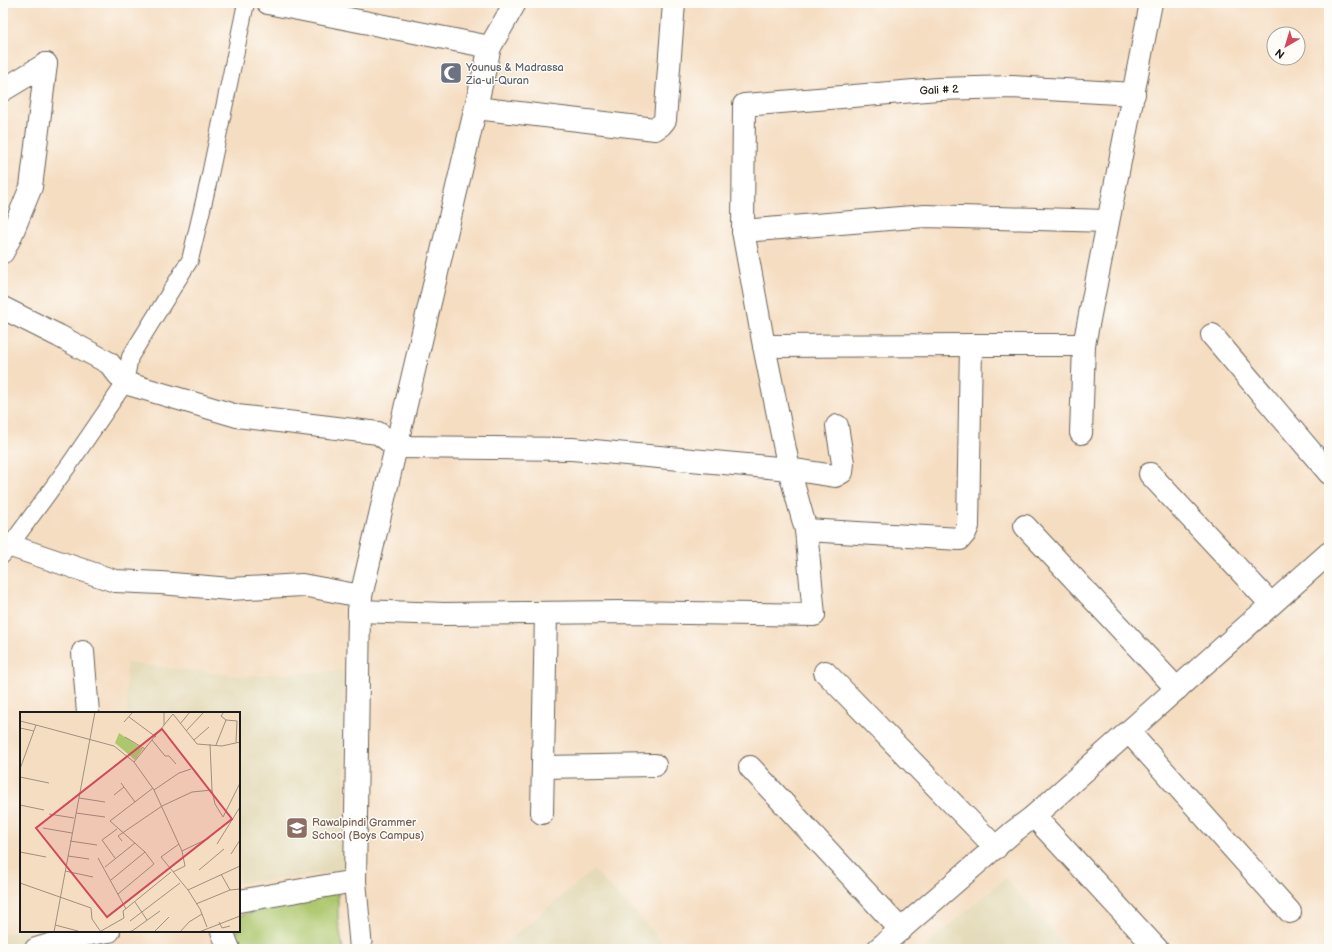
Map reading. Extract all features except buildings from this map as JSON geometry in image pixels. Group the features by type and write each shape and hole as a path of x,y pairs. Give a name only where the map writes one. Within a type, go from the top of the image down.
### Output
{"street":[{"path":"246,3 208,184 190,260 130,357 125,383 7,550 115,581 230,589 302,585 360,604 444,614 622,612 814,615 806,530 789,469 764,346 743,231 924,216 1108,221"},
{"path":"268,3 490,47"},
{"path":"361,949 355,881 360,604 490,47 515,3"},
{"path":"476,108 655,129 665,120 674,3"},
{"path":"1082,434 1084,345 1151,3"},
{"path":"3,90 46,64 31,187 3,252"},
{"name":"Gali # 2","path":"743,231 744,105 938,89 1012,87 1134,94"},
{"path":"3,308 109,363 125,383 237,416 378,433 397,447 572,450 789,469 835,476 842,472 843,463 837,426"},
{"path":"1212,335 1329,473"},
{"path":"764,346 971,344 1084,345"},
{"path":"806,530 960,539 966,533 968,526 971,344"},
{"path":"1150,474 1271,604"},
{"path":"1025,526 1177,689"},
{"path":"878,949 1034,816 1329,553"},
{"path":"542,813 546,612"},
{"path":"83,652 88,712"},
{"path":"825,672 996,848"},
{"path":"1129,732 1290,912"},
{"path":"543,767 655,765"},
{"path":"750,767 901,930"},
{"path":"1034,816 1157,949"},
{"path":"240,901 355,881"},
{"path":"36,949 81,942 106,932"},
{"path":"222,932 229,949"}],"shaded area":[{"path":"126,663 240,676 343,671 345,871 240,883 240,712 127,712"},
{"path":"594,870 669,949 499,949 557,900"},
{"path":"1005,878 1067,949 927,949 925,946"},
{"path":"20,930 20,932 106,932 111,949 3,949 3,934"}],"green space":[{"path":"338,890 338,920 343,949 235,949 228,932 240,932 240,916"}],"place":[{"name":"Younus & Madrassa Zia-ul-Quran","path":"451,73"},
{"name":"Rawalpindi Grammer School (Boys Campus)","path":"297,828"}]}
